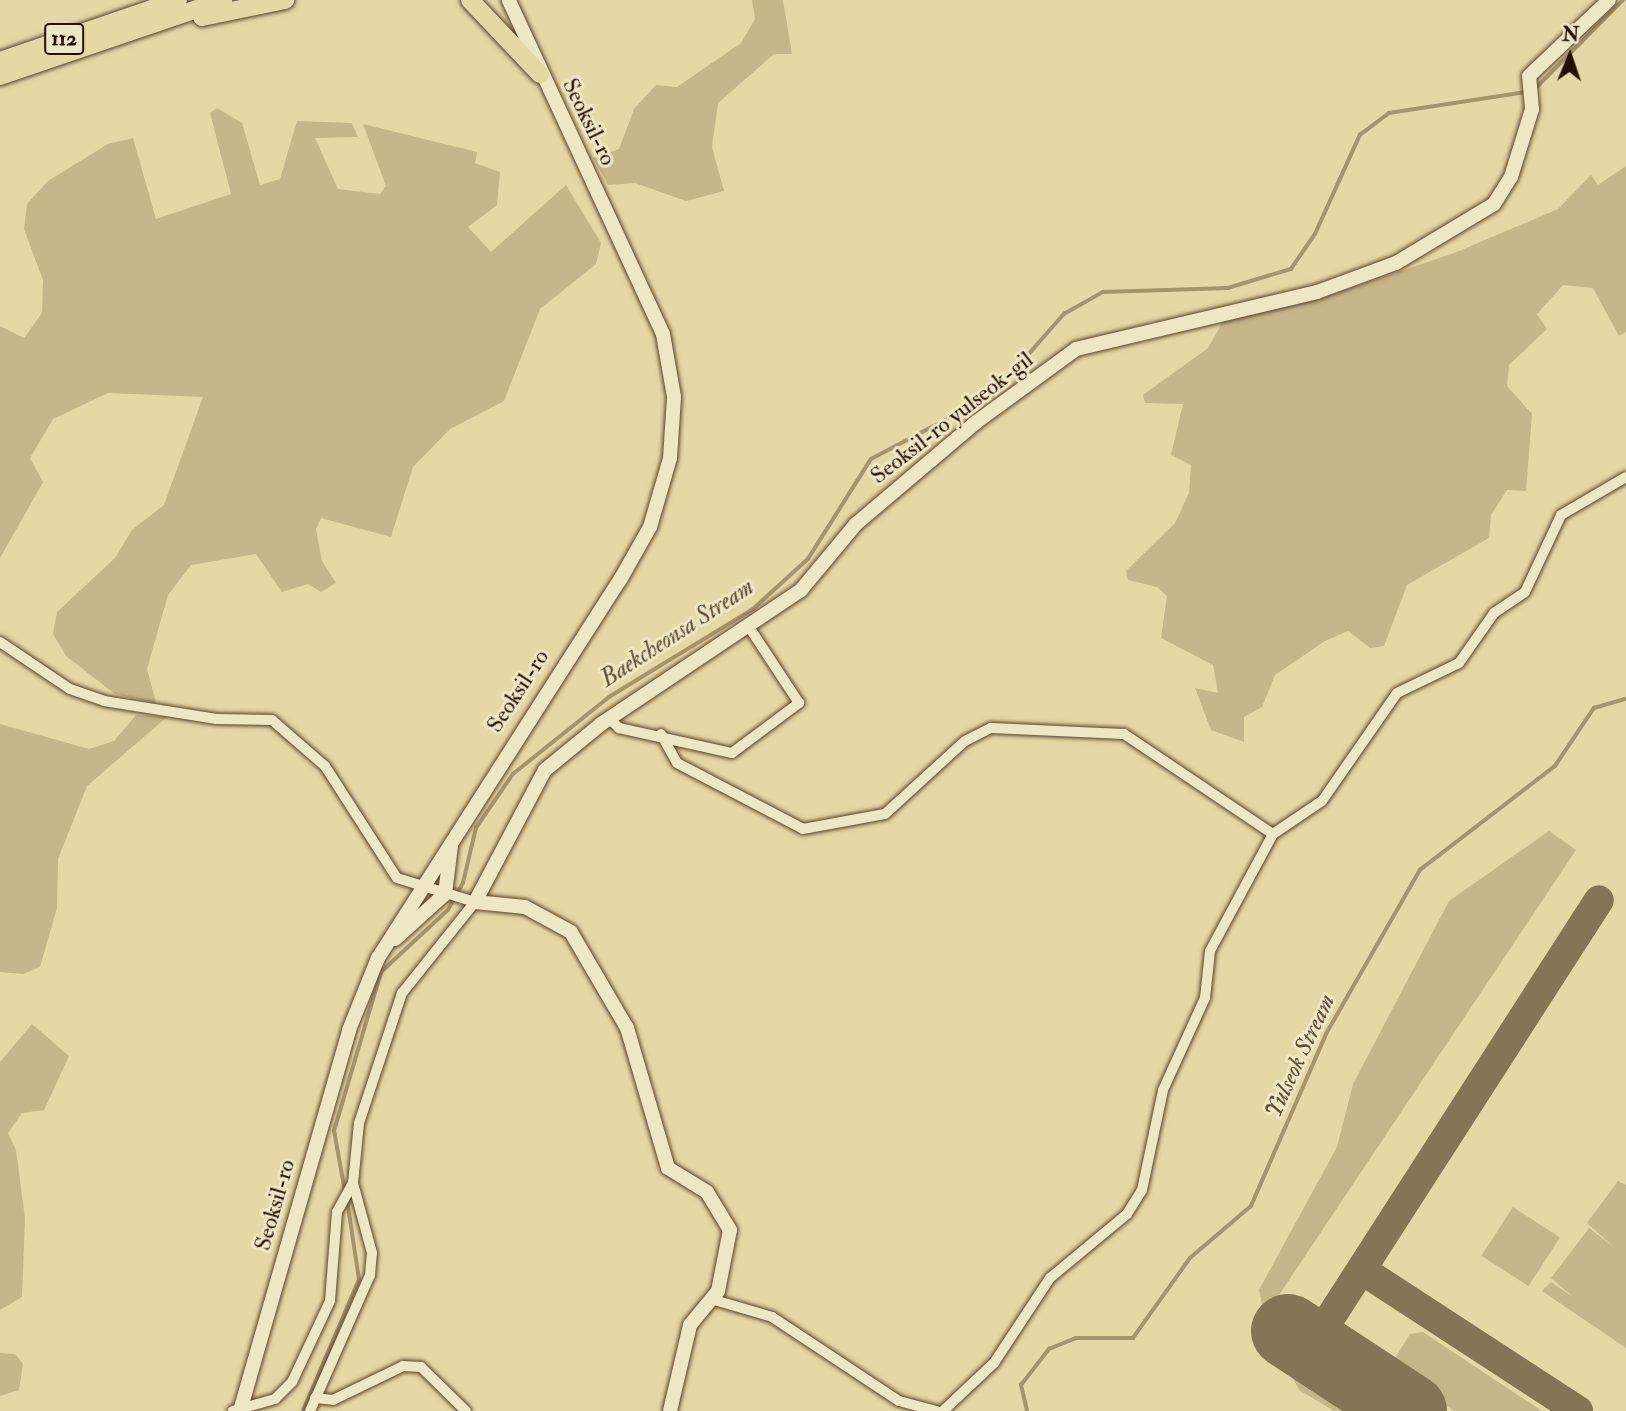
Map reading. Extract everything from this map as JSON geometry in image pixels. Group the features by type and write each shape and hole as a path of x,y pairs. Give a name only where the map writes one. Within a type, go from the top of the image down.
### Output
{"highway":[{"path":"129,25 162,0"},
{"name":"112","path":"0,76 129,25 178,0"},
{"name":"112","path":"0,61 223,0"},
{"path":"129,25 285,0"},
{"path":"470,0 540,74"}],"street":[{"name":"Seoksil-ro","path":"238,1410 349,1030 382,952 419,888 620,580 650,527 670,458 674,397 663,334 540,74 509,0"},
{"name":"Seoksil-ro yulseok-gil","path":"468,901 545,770 610,719 801,590 856,524 965,431 1076,349 1317,292 1396,263 1494,204 1511,177 1532,109 1527,83 1609,0"},
{"path":"943,1411 994,1363 1050,1278 1127,1214 1142,1190 1163,1090 1205,998 1210,951 1273,834 1322,800 1396,693 1459,663 1494,613 1525,592 1561,515 1626,477"},
{"path":"610,719 619,728 661,734 732,753 793,711 799,704 749,627"},
{"path":"0,642 70,689 104,701 217,719 272,720 325,765 397,878 419,888 468,901 525,907 572,932 647,1080 668,1168 706,1192 730,1230 711,1299 690,1325 670,1411"},
{"path":"661,734 677,763 803,829 885,814 965,741 991,728 1124,734 1273,834"},
{"path":"382,952 447,895 454,834"},
{"path":"310,1411 370,1275 372,1254 352,1185 359,1123 402,993 468,901"},
{"path":"238,1410 275,1399 292,1382 330,1301 342,1203 352,1185"},
{"path":"711,1299 772,1317 899,1401 937,1411"},
{"path":"315,1398 333,1400 403,1366 421,1367 466,1411"}],"shaded area":[{"path":"752,0 783,0 792,54 774,54 718,103 712,147 724,191 686,201 635,183 608,185 593,158 619,149 634,109 656,85 677,87 741,43 755,19"},
{"path":"217,108 242,123 260,185 280,179 297,121 352,123 358,137 315,138 338,189 380,194 386,186 363,124 477,152 475,163 500,172 497,205 468,227 491,252 566,185 601,243 596,264 540,309 504,401 450,429 413,467 391,537 321,518 316,529 322,561 336,583 321,592 308,584 282,592 256,554 191,565 168,595 147,669 156,703 115,694 66,656 53,634 57,612 115,558 132,530 164,505 203,397 108,393 53,419 30,458 43,482 0,558 0,326 24,338 42,313 43,280 24,229 27,204 48,181 108,144 133,138 156,219 231,194 210,113"},
{"path":"1626,166 1626,332 1619,336 1593,288 1563,285 1537,314 1547,329 1509,365 1507,386 1532,414 1526,491 1507,490 1491,515 1489,538 1407,585 1384,646 1370,648 1348,631 1325,641 1275,675 1262,707 1244,717 1244,742 1211,730 1195,688 1218,693 1213,665 1161,638 1167,596 1157,587 1128,580 1126,571 1175,523 1189,493 1191,465 1171,455 1183,404 1145,403 1143,395 1208,348 1226,316 1328,296 1457,252 1558,209 1591,175 1598,185"},
{"path":"136,715 167,717 87,786 58,859 57,908 40,967 23,974 0,972 0,724 89,749 114,741"},
{"path":"1549,831 1576,850 1265,1316 1289,1361 1365,1411 1334,1411 1299,1390 1266,1324 1259,1290 1337,1147 1353,1084 1449,901"},
{"path":"32,1024 69,1056 44,1110 22,1113 8,1133 16,1150 25,1218 22,1297 0,1310 0,1062"},
{"path":"1618,1181 1626,1185 1626,1348 1542,1291 1551,1282 1573,1297 1551,1278 1589,1228 1615,1248 1587,1223"},
{"path":"1513,1207 1560,1237 1528,1286 1481,1256"},
{"path":"1423,1332 1542,1411 1454,1411 1396,1372 1393,1361 1410,1334"},
{"path":"0,1353 15,1354 23,1364 19,1390 0,1396"}],"waterway":[{"name":"Baekcheonsa Stream","path":"1534,90 1623,0"},
{"name":"Baekcheonsa Stream","path":"345,1192 334,1131 381,972 448,910 463,883 476,828 513,774 609,697 753,609 808,559 871,459 993,395 1064,314 1103,292 1228,288 1291,269 1315,234 1360,135 1389,113 1527,92"},
{"name":"Yulseok Stream","path":"1027,1411 1021,1385 1049,1349 1076,1338 1133,1338 1190,1258 1251,1206 1326,1034 1420,870 1555,766 1594,708 1626,699"},
{"name":"Baekcheonsa Stream","path":"303,1411 359,1280 347,1200"}],"taxiway":[{"path":"1312,1346 1599,900"},
{"path":"1362,1270 1578,1411"}],"runway":[{"path":"1288,1331 1410,1411"}]}
